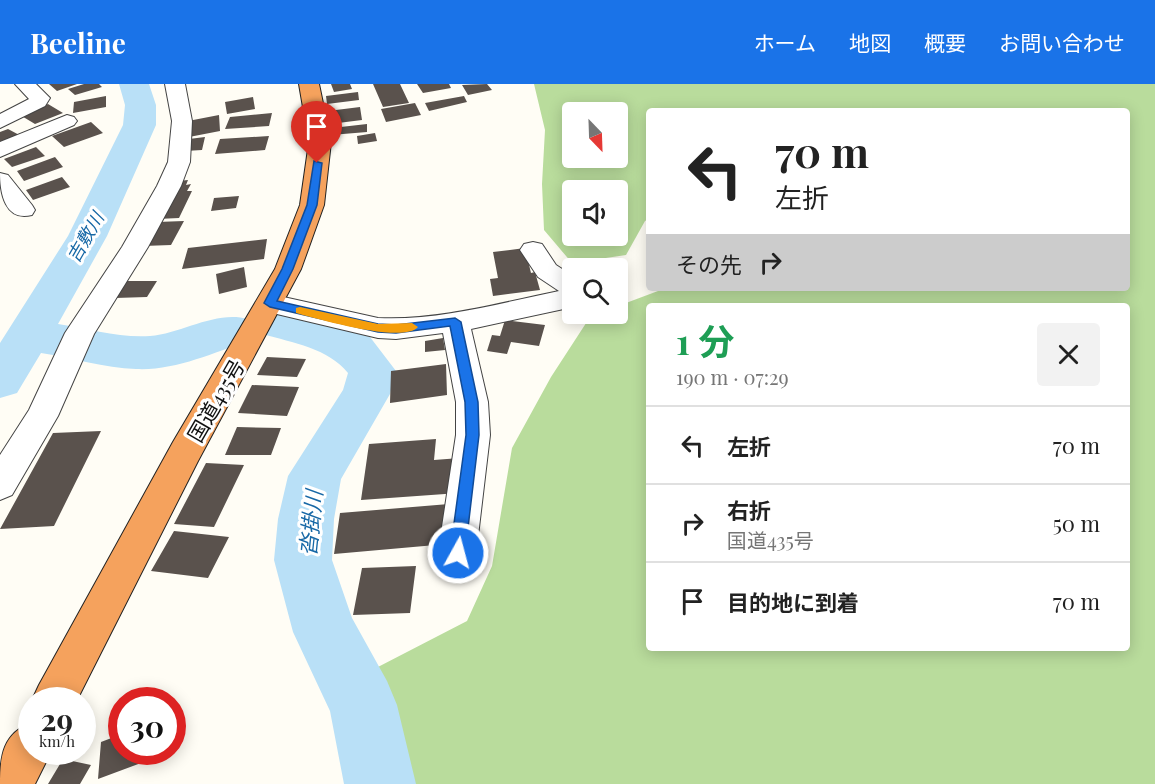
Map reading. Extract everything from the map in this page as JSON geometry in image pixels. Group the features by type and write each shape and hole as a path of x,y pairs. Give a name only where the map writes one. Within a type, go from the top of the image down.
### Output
{"highway":[{"name":"国道435号","path":"61,687 185,452 288,269 312,205 320,142 309,84"},
{"path":"10,784 20,765"}],"street":[{"path":"0,122 38,102 40,98 25,84"},
{"path":"0,485 42,416 74,344 135,247 179,162 182,121 175,84"},
{"path":"0,150 67,121"},
{"path":"0,180 23,210"},
{"path":"533,250 547,271 562,281"},
{"path":"270,303 378,328 396,329 455,322 562,300"},
{"path":"455,322 472,402 473,435 458,553"}],"green space":[{"path":"534,84 1155,84 1155,784 403,784 405,760 376,668 467,621 492,566 512,448 551,377 585,324 628,324 628,302 658,291 1130,291 1130,108 646,108 646,220 626,255 606,258 568,258 544,230 542,184 545,130"}],"building":[{"path":"49,84 77,84 57,91"},
{"path":"84,84 99,84 102,87 75,95 68,89"},
{"path":"331,84 350,84 352,89 334,92"},
{"path":"373,84 400,84 409,103 383,107"},
{"path":"417,84 449,84 451,88 423,93"},
{"path":"487,84 492,90 468,95 462,85"},
{"path":"358,92 359,100 327,104 326,96"},
{"path":"106,96 106,107 73,113 74,102"},
{"path":"464,96 467,102 429,111 425,103"},
{"path":"253,97 255,109 227,114 225,102"},
{"path":"415,103 421,115 386,122 381,109"},
{"path":"48,104 63,113 35,124 20,115"},
{"path":"360,107 362,120 330,124 328,111"},
{"path":"272,113 269,126 225,129 230,117"},
{"path":"219,115 220,131 189,137 188,121"},
{"path":"91,122 103,133 64,147 52,136"},
{"path":"367,124 367,132 331,135 332,128"},
{"path":"8,129 23,137 0,147 0,132"},
{"path":"375,133 377,141 358,144 357,136"},
{"path":"269,136 265,150 215,154 220,139"},
{"path":"205,137 202,150 185,151 189,139"},
{"path":"36,147 45,156 12,167 4,159"},
{"path":"55,157 63,167 24,181 17,171"},
{"path":"62,177 70,187 33,200 26,190"},
{"path":"188,180 186,185 191,184 187,191 192,191 179,218 157,219 178,181"},
{"path":"239,196 236,208 211,211 214,198"},
{"path":"184,221 171,245 143,246 157,222"},
{"path":"267,239 264,259 182,269 188,248"},
{"path":"525,248 531,273 535,272 540,290 493,296 490,279 498,278 493,252"},
{"path":"244,267 247,287 219,294 216,274"},
{"path":"125,281 157,281 147,297 115,298"},
{"path":"505,320 545,325 539,346 511,342 507,354 487,351 492,335 500,336"},
{"path":"443,338 445,350 425,352 425,341"},
{"path":"267,357 306,359 297,377 257,375"},
{"path":"446,364 447,395 390,403 391,371"},
{"path":"252,385 299,387 287,416 238,413"},
{"path":"237,427 281,428 271,455 225,455"},
{"path":"101,431 54,526 0,529 53,433"},
{"path":"436,439 434,460 460,458 459,493 361,500 369,444"},
{"path":"206,463 244,465 214,527 174,524"},
{"path":"449,504 447,544 334,554 340,513"},
{"path":"174,531 229,537 208,578 151,571"},
{"path":"416,566 410,613 353,615 362,568"},
{"path":"108,739 108,765 136,765 98,779 101,742"},
{"path":"59,765 91,765 80,784 48,784"}],"waterway":[{"name":"吉敷川","path":"0,380 88,236 117,175 130,140 140,125 141,105 134,84"},
{"name":"沓掛川","path":"279,323 331,338 354,349 372,371 366,394 315,476 306,519 303,560 325,632 363,705 380,784"},
{"name":"沓掛川","path":"29,336 138,353 180,347 232,330"}],"slow traffic":[{"path":"300,311 378,328 412,327"}],"route":[{"path":"317,163 312,205 288,269 270,303 378,328 396,329 455,322 472,402 473,435 458,553"}]}
